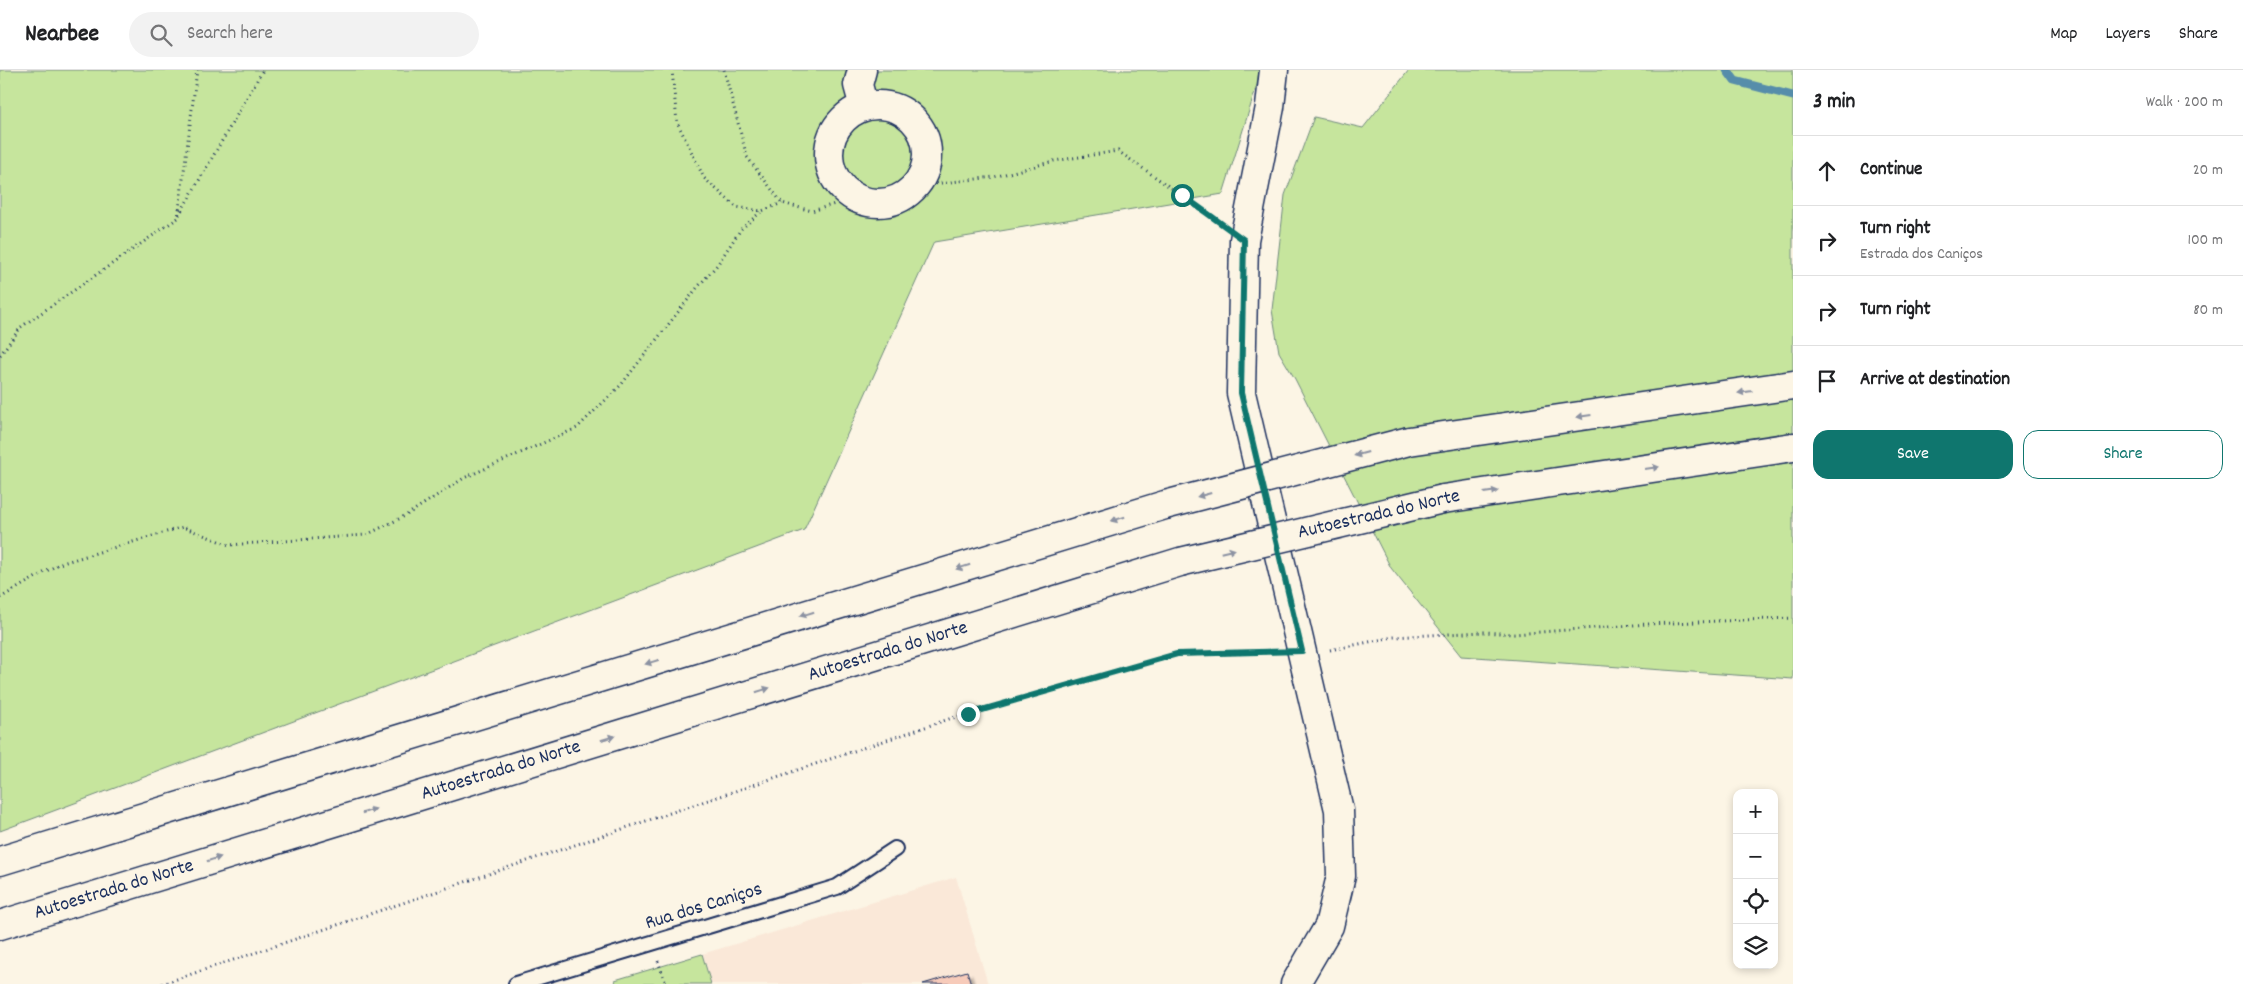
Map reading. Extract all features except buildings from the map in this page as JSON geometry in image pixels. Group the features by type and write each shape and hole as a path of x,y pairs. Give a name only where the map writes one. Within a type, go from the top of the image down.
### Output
{"main road":[{"path":"862,70 858,85 864,107"},
{"path":"1274,70 1270,108 1244,240 1241,393 1339,810 1341,876 1329,926 1295,984"},
{"path":"880,105 895,108 909,116 920,128 926,142 927,157 924,172 916,186 905,196 891,202 876,204 862,201 848,193 838,182 831,168 829,153 832,138 839,124 850,114 864,107 880,105"},
{"path":"0,861 1164,505 1409,441 1793,385"},
{"name":"Autoestrada do Norte","path":"0,925 1180,562 1443,499 1793,447"}],"lane":[{"name":"Rua dos Caniços","path":"516,984 837,887 895,849"}],"path":[{"path":"178,218 197,70"},
{"path":"0,355 21,327 178,218 263,70"},
{"path":"672,70 677,122 704,178 736,207 762,211"},
{"path":"724,70 747,157 782,204"},
{"path":"916,186 994,177 1054,161 1118,151 1244,240"},
{"path":"0,598 59,564 183,527 229,545 366,535 405,516 464,478 577,428 621,385 696,288 717,265 740,229 762,211 782,204 812,211 835,204 848,193"},
{"path":"162,984 949,719 1177,654 1336,650 1393,637 1484,632 1514,634 1648,624 1793,618"}],"shaded area":[{"path":"956,877 988,984 711,984 702,954"}],"green space":[{"path":"0,70 1259,70 1257,85 1223,194 934,242 804,530 0,831"},
{"path":"1409,70 1793,70 1793,679 1461,656 1391,568 1295,379 1279,352 1272,310 1285,195 1314,117 1363,128"},
{"path":"702,954 711,984 616,984 615,980"}],"waterway":[{"path":"1727,70 1735,81 1793,96"}],"route":[{"path":"968,714 1177,654 1302,651 1241,393 1244,240 1182,195"}]}
